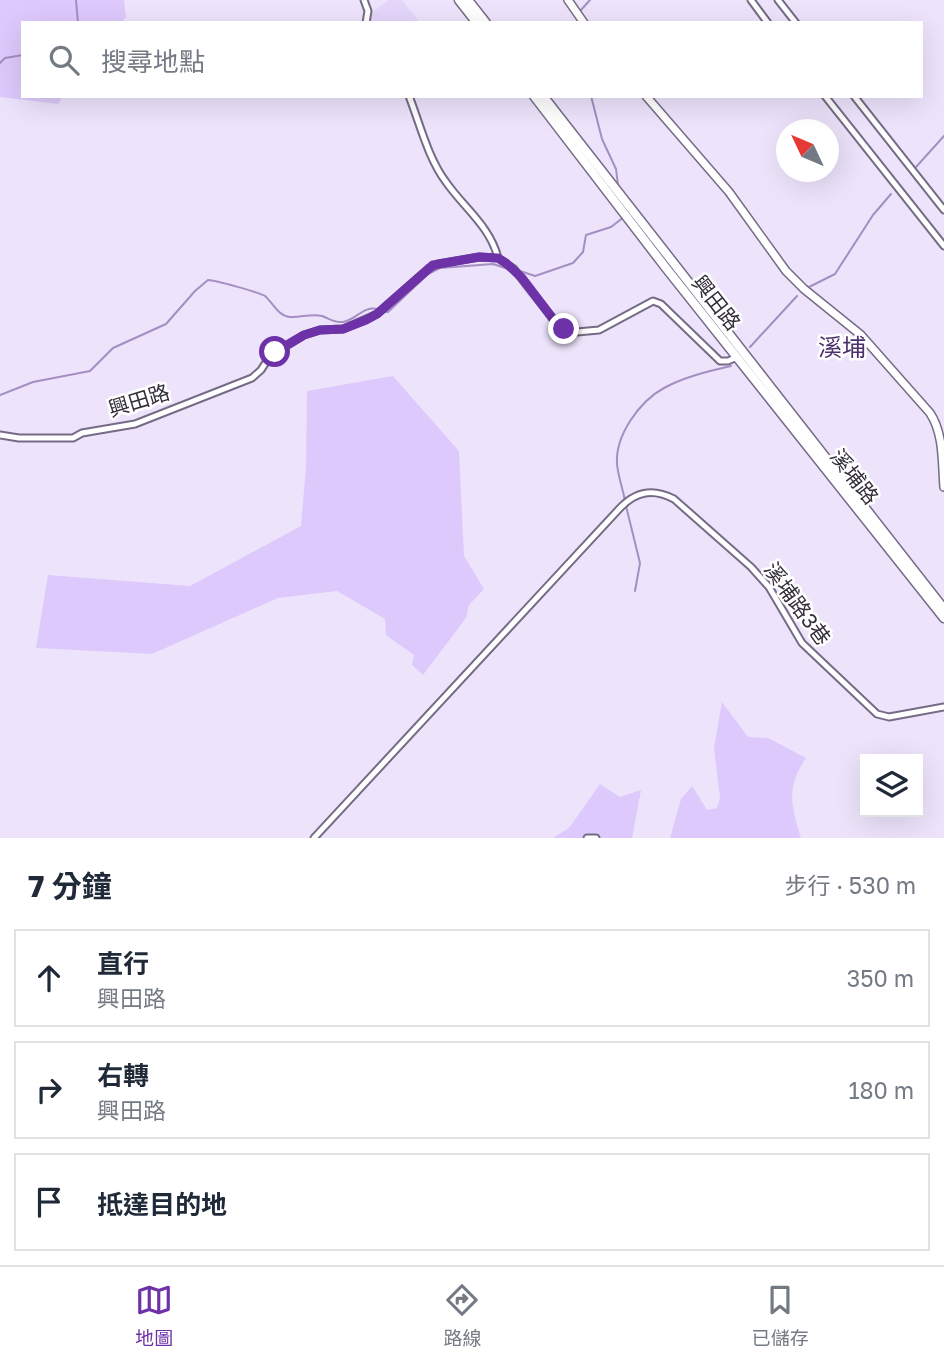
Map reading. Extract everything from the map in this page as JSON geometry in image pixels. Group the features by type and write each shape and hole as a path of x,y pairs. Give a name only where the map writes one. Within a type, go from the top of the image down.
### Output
{"main road":[{"path":"459,0 475,21"},
{"path":"468,0 484,21"},
{"name":"興田路","path":"536,98 739,355"},
{"name":"興田路","path":"545,98 739,355"},
{"name":"溪埔路","path":"739,355 944,609"},
{"name":"溪埔路","path":"739,355 944,618"}],"street":[{"path":"364,0 368,11 366,21"},
{"path":"568,0 583,21"},
{"path":"751,0 767,21"},
{"path":"778,0 794,21"},
{"name":"興田路","path":"410,98 439,170 486,230 494,243 498,258"},
{"path":"648,98 729,192 786,271 861,335 930,414 939,433 944,487"},
{"path":"827,98 944,246"},
{"path":"856,98 944,210"},
{"name":"興田路","path":"0,435 19,438 73,438 82,433 135,424 252,378 270,356 304,335 320,330 343,329 366,320 377,314 433,265 479,257 498,258 514,269 557,324 564,329 577,332 599,330 648,303 658,302 720,361 728,361 739,355"},
{"name":"溪埔路3巷","path":"314,838 624,504 637,494 655,492 674,499 751,567 769,587 802,643 877,714 890,717 944,707"},
{"path":"587,838 596,838"}],"shaded area":[{"path":"0,0 124,0 126,17 123,21 21,21 21,98 62,98 58,104 0,97"},
{"path":"389,0 402,0 418,21 368,21 370,14"},
{"path":"393,376 459,451 464,556 484,589 469,605 466,618 423,675 412,665 414,655 386,635 385,619 337,591 278,598 152,654 36,648 48,575 190,586 301,526 306,466 307,391"},
{"path":"722,702 748,737 768,738 806,758 795,778 792,797 801,838 670,838 681,799 692,786 707,810 717,808 720,798 714,748"},
{"path":"600,784 620,797 641,790 632,838 553,838 569,828"}],"waterway":[{"path":"76,0 78,21"},
{"path":"580,11 590,0"},
{"path":"0,63 5,58 21,55"},
{"path":"592,98 602,139 616,169 618,185"},
{"path":"916,167 944,136"},
{"path":"809,287 835,274 873,215 891,194"},
{"path":"517,270 535,276 573,263 583,252 586,235 611,227 624,217"},
{"path":"382,312 388,312 428,274 440,268 493,264 511,270"},
{"path":"0,395 33,382 90,371 113,348 166,324 208,280 262,294 279,312 290,317 318,315 343,322 368,309 377,309"},
{"path":"750,347 797,296"},
{"path":"625,501 617,453 625,431 638,410 655,394 672,384 731,366"},
{"path":"626,506 640,563 635,591"}],"district":[{"name":"溪埔","path":"842,348"}],"route":[{"path":"275,352 304,335 320,330 343,329 377,314 433,265 479,257 498,258 514,269 557,324 564,329"}]}
